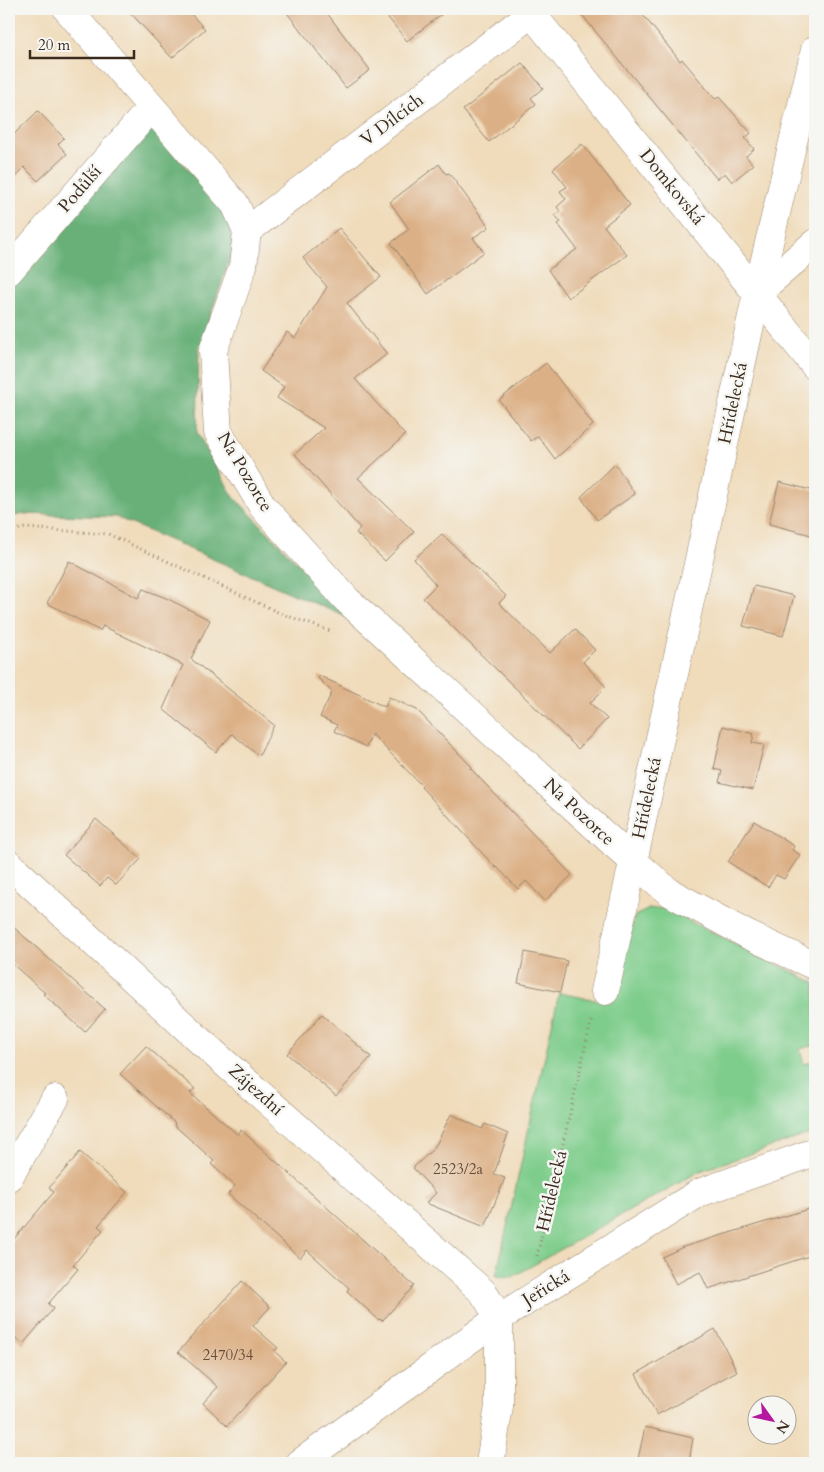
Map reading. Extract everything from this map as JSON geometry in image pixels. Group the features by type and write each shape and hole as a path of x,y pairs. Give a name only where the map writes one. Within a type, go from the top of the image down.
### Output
{"street":[{"path":"67,9 235,204 247,230"},
{"name":"V Dílcích","path":"247,230 532,10"},
{"name":"Domkovská","path":"532,10 815,366"},
{"path":"757,293 815,50"},
{"name":"Podůlší","path":"9,272 152,108"},
{"name":"Na Pozorce","path":"247,230 243,266 213,351 218,432 263,508 347,600 669,892 748,935 815,966"},
{"path":"757,293 815,243"},
{"name":"Hřídelecká","path":"605,991 757,293"},
{"name":"Zájezdní","path":"9,864 208,1048 483,1292 499,1318"},
{"path":"9,1177 55,1099"},
{"name":"Jeřická","path":"300,1463 499,1318 699,1193 815,1152"},
{"path":"490,1463 499,1406 499,1318"}],"path":[{"path":"9,532 26,528 108,534 282,614 336,633"},
{"name":"Hřídelecká","path":"527,1300 596,1003 605,991"}],"green space":[{"path":"149,126 225,210 234,246 199,349 197,433 233,496 353,620 116,517 24,514 9,517 9,286 78,201"},
{"path":"663,908 815,983 815,1045 800,1049 804,1064 815,1061 815,1132 700,1171 512,1277 496,1276 559,993 611,1003 635,916 649,909"}],"building":[{"path":"127,9 186,9 205,29 172,58"},
{"path":"284,9 324,9 370,70 346,88"},
{"path":"381,9 448,9 407,41"},
{"path":"577,9 638,9 680,61 682,59 715,99 719,97 751,133 745,138 754,149 746,156 753,165 732,182 725,173 717,179"},
{"path":"522,63 543,88 531,98 536,104 489,142 463,110"},
{"path":"38,111 64,138 58,144 67,154 38,181 24,167 9,186 9,139"},
{"path":"582,144 630,205 604,226 627,255 568,298 548,270 577,249 558,224 561,222 555,215 560,211 557,207 566,199 560,191 567,187 553,169"},
{"path":"439,164 446,174 449,173 489,227 473,238 484,252 428,294 391,243 409,229 390,202"},
{"path":"339,228 381,277 347,303 387,354 355,379 405,435 358,478 414,532 385,561 356,533 360,528 295,454 324,428 277,398 284,387 261,371 287,332 295,338 327,287 303,258"},
{"path":"546,363 593,425 555,459 538,436 531,441 499,400"},
{"path":"615,464 635,494 597,520 581,497"},
{"path":"779,482 815,491 815,536 769,524"},
{"path":"442,534 506,596 499,603 550,653 575,629 595,650 583,662 606,687 590,703 607,719 578,749 423,598 436,585 414,559"},
{"path":"69,561 138,598 143,589 210,620 191,659 274,725 259,756 232,734 216,752 163,709 183,665 103,626 100,631 47,603"},
{"path":"754,586 794,596 783,636 743,626"},
{"path":"320,676 385,707 389,697 417,710 572,875 545,901 526,881 518,889 496,868 372,734 366,747 334,731 337,725 320,717 332,692 318,678"},
{"path":"723,726 754,734 752,743 764,745 753,790 719,782 722,771 714,769"},
{"path":"96,819 141,859 116,885 107,878 100,886 64,855"},
{"path":"754,821 794,846 792,850 800,855 784,879 776,875 768,887 728,862"},
{"path":"9,923 105,1009 85,1032 9,961"},
{"path":"525,952 567,961 560,992 518,983"},
{"path":"322,1014 371,1057 336,1096 287,1054"},
{"path":"146,1046 195,1089 190,1093 238,1135 241,1130 414,1286 382,1321 347,1291 349,1288 307,1250 300,1258 228,1194 235,1186 211,1164 214,1161 120,1074"},
{"path":"451,1114 482,1129 485,1124 508,1134 494,1174 505,1178 485,1227 426,1203 436,1193 413,1168 433,1149"},
{"path":"80,1152 127,1192 98,1226 103,1230 73,1265 78,1269 48,1304 54,1308 23,1344 9,1332 9,1245 54,1192 49,1188"},
{"path":"815,1207 815,1254 708,1289 700,1272 676,1284 662,1257 683,1247"},
{"path":"242,1281 270,1307 253,1326 278,1348 274,1351 286,1362 227,1426 203,1403 218,1387 178,1352"},
{"path":"715,1329 737,1371 657,1415 636,1374"},
{"path":"645,1427 693,1438 689,1463 661,1463 638,1459"}]}
